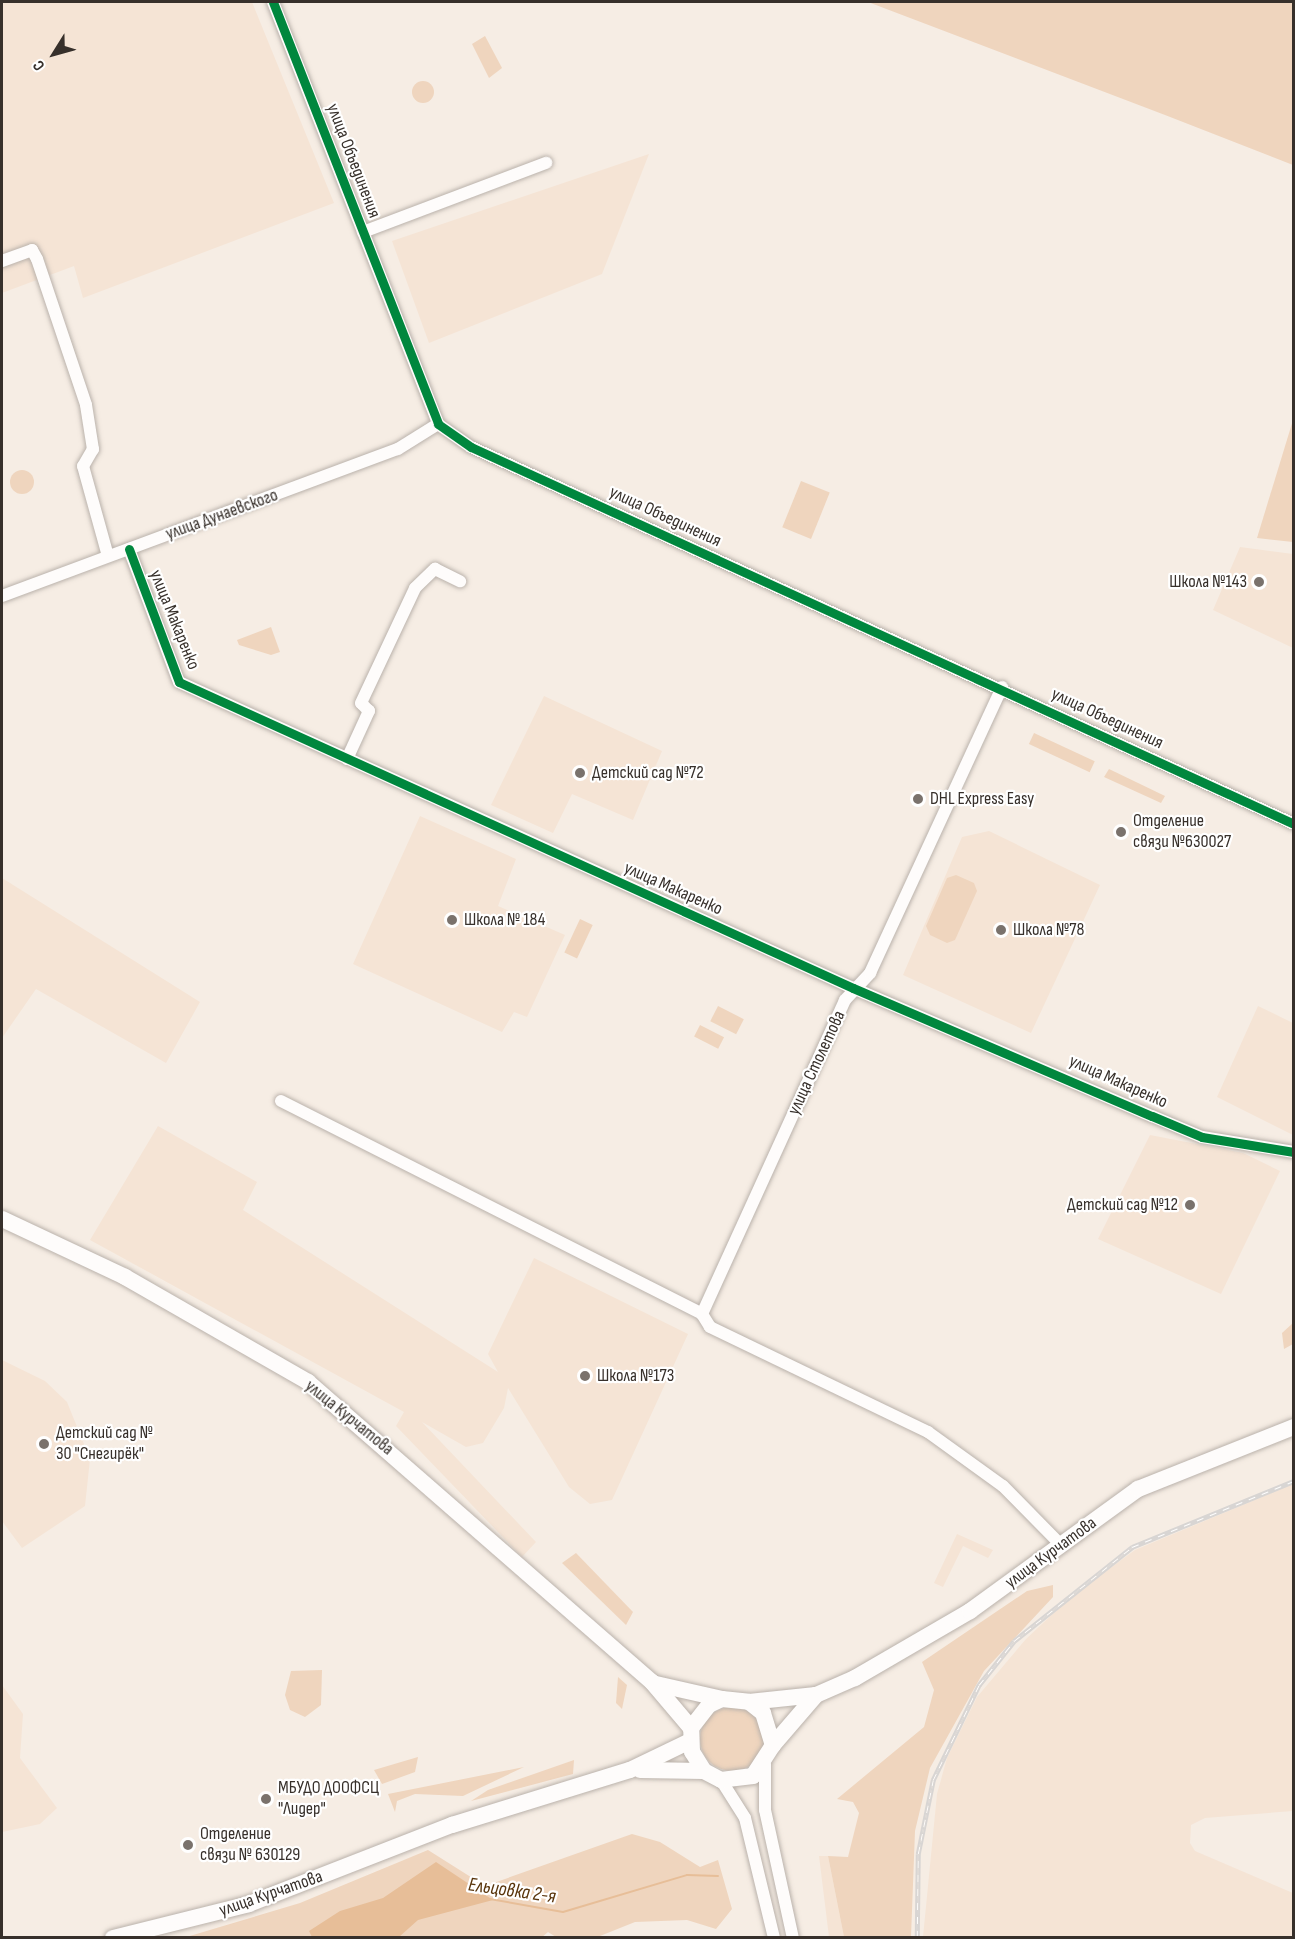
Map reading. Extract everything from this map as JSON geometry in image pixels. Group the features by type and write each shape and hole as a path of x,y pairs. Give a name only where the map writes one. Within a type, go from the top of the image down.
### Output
{"main road":[{"name":"улица Курчатова","path":"2,1219 125,1277 308,1382 652,1682"},
{"name":"улица Курчатова","path":"749,1702 816,1695 903,1653 1062,1546 1138,1489 1293,1427"},
{"path":"630,1770 704,1771 721,1780 737,1781 765,1764 773,1745 767,1720 749,1702 678,1693 652,1682"},
{"path":"652,1682 691,1735 704,1771"},
{"name":"улица Курчатова","path":"773,1745 816,1695"},
{"path":"630,1770 691,1735 708,1705 722,1699"},
{"name":"улица Курчатова","path":"113,1938 249,1904 452,1825 630,1770"}],"street":[{"name":"улица Объединения","path":"273,2 438,424 471,447 1002,687 1293,824"},
{"path":"363,232 546,163"},
{"path":"2,261 32,250 37,259 86,405 93,449 83,466 108,556"},
{"name":"улица Дунаевского","path":"2,596 398,450 438,424"},
{"name":"улица Макаренко","path":"129,549 179,682 853,988 1202,1137 1293,1152"},
{"path":"347,759 369,711 361,703 415,588 435,569 460,580"},
{"name":"улица Столетова","path":"702,1314 853,988 870,974 1002,687"},
{"path":"281,1101 702,1314 710,1327 927,1432 1003,1486 1062,1546"},
{"path":"765,1764 765,1810 793,1938"},
{"path":"721,1780 745,1818 774,1938"}],"shaded area":[{"path":"2,2 252,2 334,203 83,298 74,266 2,293"},
{"path":"868,2 1293,2 1293,165 1165,115"},
{"path":"485,36 502,68 489,78 472,44"},
{"path":"423,81 433,88 434,92 427,102 423,103 413,96 412,92 419,82"},
{"path":"649,154 602,274 429,343 392,241"},
{"path":"1293,420 1293,542 1257,538"},
{"path":"22,470 30,474 34,482 30,490 22,494 14,490 10,482 14,474"},
{"path":"801,481 830,493 811,539 782,527"},
{"name":"Школа №143","path":"1240,547 1293,554 1293,648 1213,610"},
{"path":"271,627 280,652 271,655 239,645 237,640"},
{"name":"Детский сад №72","path":"544,696 662,751 633,820 572,794 553,833 491,805"},
{"path":"1034,733 1095,761 1090,772 1029,744"},
{"path":"1109,769 1165,796 1161,803 1104,777"},
{"name":"Школа № 184","path":"420,816 516,859 498,906 565,935 527,1017 514,1012 502,1032 353,964"},
{"name":"Школа №78","path":"989,831 1100,885 1031,1033 903,975 962,837"},
{"path":"956,875 974,883 977,891 955,940 947,943 930,935 926,926 947,878"},
{"path":"2,878 200,1002 166,1063 36,989 2,1038"},
{"path":"580,919 593,925 577,958 564,953"},
{"path":"718,1006 744,1019 736,1034 710,1021"},
{"path":"1258,1006 1293,1023 1293,1135 1217,1097"},
{"path":"700,1025 724,1037 718,1049 694,1037"},
{"path":"158,1126 257,1182 243,1210 498,1372 488,1354 534,1258 688,1334 612,1500 590,1504 569,1487 508,1388 504,1408 483,1443 466,1447 422,1422 536,1542 522,1557 396,1426 404,1412 90,1240"},
{"name":"Детский сад №12","path":"1150,1135 1243,1153 1280,1171 1221,1294 1098,1239"},
{"path":"1293,1323 1293,1344 1284,1349 1282,1333"},
{"name":"Детский сад № 30 \"Снегирёк\"","path":"2,1360 45,1381 67,1402 90,1459 85,1506 22,1548 2,1521"},
{"path":"1293,1484 1293,1811 1205,1818 1191,1825 1190,1843 1195,1851 1293,1893 1293,1937 923,1937 937,1794 947,1758 977,1697 1026,1639 1073,1595 1135,1550"},
{"path":"957,1534 993,1550 988,1558 963,1546 943,1587 934,1583"},
{"path":"576,1553 633,1612 626,1625 562,1563"},
{"path":"1053,1585 1053,1597 984,1671 930,1768 915,1831 911,1937 844,1937 828,1856 848,1857 859,1813 853,1802 837,1799 924,1727 934,1690 922,1662 1027,1591"},
{"path":"322,1670 321,1705 305,1717 290,1710 285,1695 291,1671"},
{"path":"618,1677 627,1685 622,1709 616,1703"},
{"path":"2,1685 23,1714 20,1758 57,1808 40,1824 2,1832"},
{"path":"726,1707 738,1707 755,1716 762,1727 764,1739 762,1751 755,1762 738,1771 726,1771 714,1766 705,1757 700,1745 700,1733 705,1721 714,1712"},
{"path":"418,1757 415,1772 382,1784 374,1770"},
{"path":"574,1760 573,1774 471,1801 488,1790"},
{"path":"524,1767 463,1796 415,1794 397,1801 395,1812 388,1794"},
{"path":"632,1834 660,1842 700,1867 718,1860 732,1909 716,1929 687,1920 635,1922 595,1938 556,1937 548,1932 541,1938 183,1938 300,1903 428,1850 485,1886"},
{"path":"819,1856 828,1856 844,1937 829,1937"},
{"path":"436,1862 493,1900 418,1920 399,1937 312,1937 309,1931 340,1911 383,1898"}],"waterway":[{"name":"Ельцовка 2-я","path":"490,1899 563,1912 687,1875 718,1876"}],"railway":[{"path":"917,1938 918,1854 933,1780 979,1685 1014,1641 1132,1547 1294,1481"}],"cycle path":[{"path":"273,2 438,424 471,447 1294,824"},
{"path":"129,549 179,682 853,988 1152,1116 1202,1137 1294,1152"}],"place":[{"name":"Школа №143","path":"1259,582"},
{"name":"Детский сад №72","path":"580,773"},
{"name":"DHL Express Easy","path":"918,799"},
{"name":"Отделение связи №630027","path":"1121,832"},
{"name":"Школа № 184","path":"452,920"},
{"name":"Школа №78","path":"1001,930"},
{"name":"Детский сад №12","path":"1190,1205"},
{"name":"Школа №173","path":"585,1376"},
{"name":"Детский сад № 30 \"Снегирёк\"","path":"44,1444"},
{"name":"МБУДО ДООФСЦ \"Лидер\"","path":"266,1799"},
{"name":"Отделение связи № 630129","path":"188,1845"}]}
